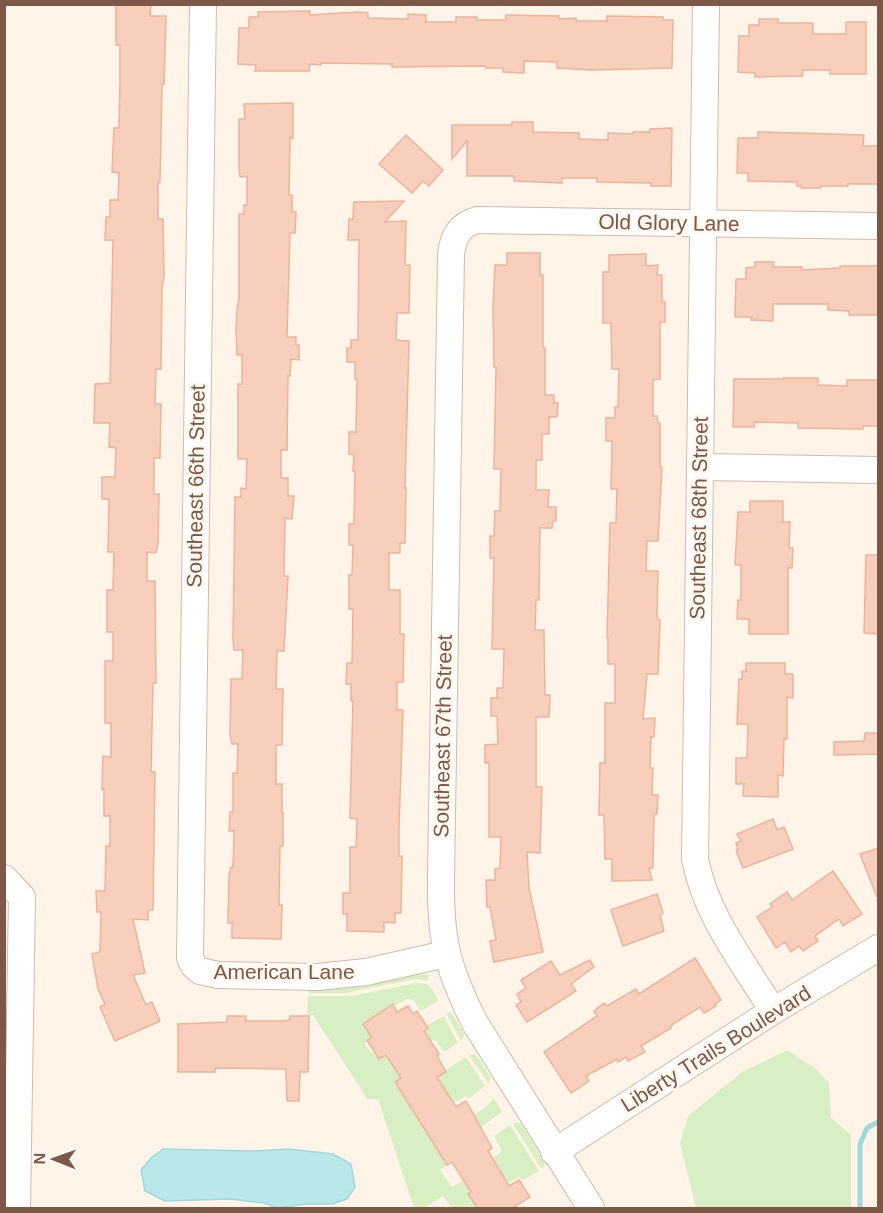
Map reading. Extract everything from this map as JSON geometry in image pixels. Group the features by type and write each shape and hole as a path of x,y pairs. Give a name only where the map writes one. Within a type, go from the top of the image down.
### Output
{"street":[{"name":"Southeast 66th Street","path":"194,966 190,958 189,946 203,4"},
{"name":"Southeast 68th Street","path":"706,4 695,859 713,915 773,1011"},
{"name":"Old Glory Lane","path":"462,227 468,222 489,220 879,226"},
{"name":"Southeast 67th Street","path":"462,227 454,237 451,255 442,930 446,954 459,993 475,1023 591,1209"},
{"path":"700,467 879,470"},
{"path":"4,878 22,897 12,1049 17,1209"},
{"name":"Liberty Trails Boulevard","path":"554,1152 773,1011 879,948"},
{"name":"American Lane","path":"194,966 203,972 218,975 336,976 366,972 446,954"}],"green space":[{"path":"417,974 430,975 427,981 416,979 345,993 308,993 308,989 353,986"},
{"path":"416,983 427,984 438,1001 421,1011 413,1000 407,999 394,1006 392,1004 363,1024 372,1038 365,1043 371,1053 374,1052 379,1059 444,1016 458,1043 444,1052 435,1040 429,1040 396,1082 411,1093 466,1057 485,1086 468,1099 466,1096 454,1103 415,1114 433,1143 475,1117 474,1114 486,1107 494,1098 502,1112 441,1156 447,1165 440,1170 452,1187 492,1163 490,1160 502,1151 494,1136 510,1125 539,1171 523,1180 518,1177 508,1183 501,1174 478,1208 452,1208 443,1196 424,1208 414,1208 378,1099 367,1099 313,1015 307,1015 308,996 351,996"},
{"path":"451,1012 465,1035 461,1041 446,1013"},
{"path":"787,1050 816,1069 829,1083 831,1118 851,1135 851,1208 696,1208 680,1143 688,1116 742,1072"},
{"path":"469,1055 477,1056 491,1078 488,1083"},
{"path":"517,1122 521,1124 545,1163 543,1168 513,1124"}],"water":[{"path":"163,1149 253,1151 288,1149 333,1154 351,1164 355,1187 347,1199 332,1204 305,1204 278,1208 264,1203 230,1199 165,1201 145,1191 141,1170"}],"building":[{"path":"116,4 151,4 150,16 166,16 160,182 158,182 158,219 163,219 164,277 161,369 156,369 155,404 161,404 160,458 154,458 154,494 159,494 158,543 156,553 147,552 147,581 155,581 156,683 153,683 151,772 155,772 153,910 148,910 148,920 133,919 145,973 133,975 146,1005 152,1002 160,1021 115,1041 100,1007 105,1004 98,989 92,954 100,952 101,912 97,912 96,891 105,891 106,846 110,846 110,816 104,816 104,789 102,789 103,756 111,757 111,723 105,723 105,661 113,661 113,632 107,632 107,590 113,590 114,552 108,552 109,499 102,499 102,477 115,477 116,448 109,447 110,423 94,423 95,384 110,383 113,240 105,240 106,217 110,217 110,200 118,200 119,173 112,172 114,128 119,128 120,45 116,45"},
{"path":"310,11 310,15 368,13 368,18 408,19 408,14 426,15 426,22 456,22 456,17 506,20 506,15 559,16 559,19 576,18 576,21 607,21 607,16 663,17 663,20 673,20 672,68 591,70 557,68 557,62 524,61 524,73 503,72 503,68 486,68 486,66 392,67 392,64 321,63 321,65 310,64 309,71 255,71 256,65 238,64 239,28 249,28 249,17 258,17 258,12"},
{"path":"759,19 778,19 778,23 813,23 813,34 846,34 846,22 866,22 866,74 830,74 830,70 803,70 802,76 755,77 755,73 738,72 739,36 749,36 749,25 759,25"},
{"path":"293,103 289,195 292,195 292,212 296,212 295,233 290,233 287,337 296,337 296,345 299,345 299,360 291,359 290,376 288,376 287,450 281,450 281,478 288,478 288,496 294,496 292,519 285,518 284,576 288,576 284,651 277,651 276,689 283,689 282,745 276,745 276,784 282,784 283,813 279,905 282,905 281,939 232,938 232,923 228,923 229,876 231,867 233,867 234,831 229,831 230,812 233,812 233,773 237,773 238,744 232,744 230,734 231,679 242,679 243,650 234,650 233,640 235,497 241,497 241,488 246,489 247,459 238,459 238,384 242,384 242,355 237,355 236,328 239,299 239,214 244,214 244,205 247,205 247,176 240,177 239,167 239,119 245,119 244,104"},
{"path":"512,122 533,122 533,132 579,133 579,139 608,140 608,133 633,134 633,132 650,132 650,129 672,128 671,186 651,186 651,183 597,182 597,178 562,178 562,183 514,181 514,176 467,176 467,141 452,159 452,125 512,125"},
{"path":"758,132 864,135 863,146 879,146 879,184 801,188 797,186 797,182 748,181 748,173 737,173 738,138 758,138"},
{"path":"406,135 443,170 429,186 423,181 412,193 379,164"},
{"path":"404,201 385,222 406,221 405,265 410,265 409,313 397,313 396,340 409,341 405,543 400,543 400,553 389,553 389,590 400,590 400,634 404,634 403,682 397,682 397,710 403,710 399,828 399,856 402,856 401,913 395,913 395,923 384,922 384,932 347,931 347,914 343,914 343,893 350,893 350,847 356,847 357,819 350,818 353,701 351,701 351,684 346,684 347,663 352,663 353,609 349,609 349,575 352,575 353,545 349,545 349,524 354,524 355,471 353,471 354,454 349,454 349,432 356,432 357,379 355,379 355,362 347,362 347,348 351,348 351,340 358,340 359,240 348,240 349,219 353,219 354,202"},
{"path":"507,253 540,253 540,275 543,275 545,395 554,395 554,403 558,403 557,417 549,417 549,434 542,434 542,460 536,460 536,490 549,490 548,507 556,507 556,521 553,521 552,528 540,528 539,600 536,600 535,630 544,630 545,695 550,695 549,717 536,717 536,787 542,787 540,853 527,852 529,888 543,952 494,962 490,941 496,940 490,907 487,907 486,880 495,880 495,869 500,868 501,837 489,837 489,763 485,763 485,745 498,744 497,716 491,716 491,698 497,698 497,688 503,688 504,649 492,649 494,558 490,558 490,536 494,536 495,511 500,511 501,469 494,469 495,265 507,265"},
{"path":"646,254 646,266 658,265 657,275 662,275 662,302 665,302 665,322 660,322 660,379 653,380 653,416 657,416 658,423 660,423 660,467 662,467 658,541 647,541 646,571 658,571 657,614 660,620 658,674 647,674 643,719 655,718 654,737 651,737 650,768 653,768 652,795 658,795 657,814 654,814 653,868 649,868 652,880 612,881 612,859 605,859 604,815 599,815 600,763 605,763 605,703 615,703 615,664 608,664 607,638 610,523 616,523 617,489 611,489 612,441 606,441 606,418 615,418 615,407 618,407 619,369 612,369 611,323 603,323 603,272 609,272 609,255"},
{"path":"755,262 774,262 773,267 802,267 801,270 840,268 840,266 879,266 879,315 849,315 849,311 828,310 828,304 773,304 773,321 735,317 736,279 746,279 746,268 755,267"},
{"path":"818,378 818,385 847,386 847,380 879,380 879,426 863,426 863,429 798,428 798,423 755,422 754,427 733,427 734,379"},
{"path":"750,501 783,501 783,522 790,522 789,548 793,548 792,568 788,568 788,634 749,634 749,619 737,619 738,600 741,600 741,565 735,565 738,512 750,512"},
{"path":"866,555 879,555 879,634 864,633"},
{"path":"746,663 785,663 785,674 793,674 793,698 787,697 787,739 784,739 783,776 778,775 778,797 743,796 744,784 736,784 736,758 747,758 748,724 737,724 739,679 742,679 742,671 746,672"},
{"path":"865,733 879,733 879,754 834,755 834,742 864,741"},
{"path":"773,819 777,830 784,827 793,849 743,868 736,850 738,849 736,843 741,841 737,834"},
{"path":"879,848 879,897 877,897 860,854"},
{"path":"833,871 862,914 843,926 839,919 815,936 818,941 803,951 799,946 791,952 785,942 776,948 757,917 772,907 770,904 787,892 792,900"},
{"path":"657,894 663,913 660,915 664,931 623,946 611,910"},
{"path":"695,958 721,1000 715,1004 716,1006 704,1013 700,1007 641,1046 645,1052 628,1061 626,1057 618,1062 617,1059 586,1076 589,1081 571,1093 544,1052 597,1016 594,1011 604,1003 607,1006 636,989 639,994"},
{"path":"590,960 594,967 571,984 576,991 527,1022 516,1005 521,1002 517,994 526,988 521,980 551,961 560,975"},
{"path":"393,1004 397,1012 408,1006 413,1014 417,1011 428,1028 424,1031 439,1054 437,1056 446,1072 437,1077 456,1107 466,1101 492,1148 488,1151 509,1186 519,1180 530,1197 511,1209 478,1209 468,1194 471,1192 452,1162 447,1165 395,1082 401,1078 386,1055 379,1059 367,1040 372,1038 363,1024"},
{"path":"227,1016 246,1016 246,1021 280,1021 290,1020 290,1016 309,1016 308,1072 300,1072 299,1101 287,1101 286,1069 215,1068 215,1072 178,1072 178,1024 227,1022"}],"waterway":[{"path":"860,1208 860,1144 867,1128 878,1122"}]}
